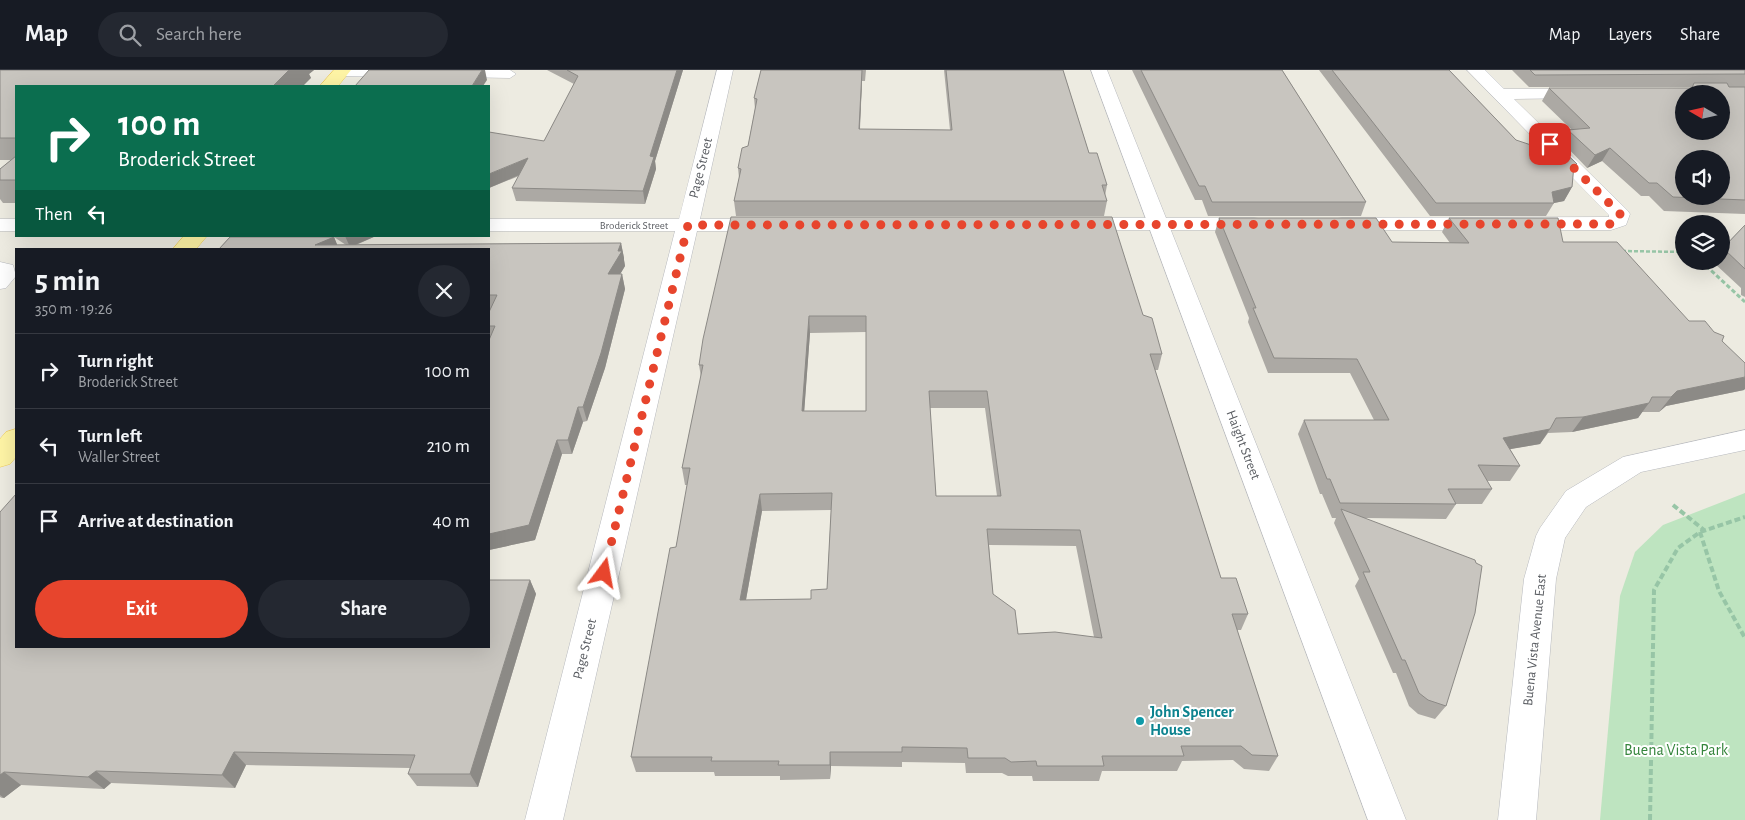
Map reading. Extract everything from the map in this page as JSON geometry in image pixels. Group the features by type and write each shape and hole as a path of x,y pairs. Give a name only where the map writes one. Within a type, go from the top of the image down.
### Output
{"main road":[{"path":"330,85 342,71"},
{"path":"185,248 195,237"},
{"path":"0,457 15,440"}],"street":[{"name":"Page Street","path":"544,820 725,70"},
{"name":"Haight Street","path":"1099,70 1387,820"},
{"path":"1317,224 1611,224 1619,220 1620,214 1475,70"},
{"path":"1499,94 1596,94"},
{"path":"1058,224 1278,224"},
{"name":"Broderick Street","path":"490,225 784,225"},
{"path":"0,226 15,226"},
{"name":"Buena Vista Avenue East","path":"1517,820 1540,579 1551,536 1576,499 1633,464 1745,440"}],"lane":[{"path":"342,71 405,73"},
{"path":"442,73 510,74"},
{"path":"0,267 7,268 8,276 0,284"}],"path":[{"path":"1625,258 1618,251 1675,252"},
{"path":"1711,270 1745,302"},
{"path":"1673,505 1702,531 1719,591 1745,638"},
{"path":"1650,820 1654,590 1678,548 1702,531 1745,517"}],"green space":[{"name":"Buena Vista Park","path":"1745,493 1745,820 1600,820 1620,596 1635,552 1663,525"}],"building":[{"path":"0,70 289,70 274,85 15,85 15,138 0,138"},
{"path":"369,70 482,70 473,85 356,85"},
{"path":"567,70 677,70 650,156 654,157 643,191 512,188 528,158 490,174 490,132 544,141 578,76"},
{"path":"761,70 862,70 859,129 952,130 946,70 1063,70 1089,153 1097,153 1107,185 1102,185 1107,201 734,201 741,169 738,168 742,148 748,146 757,99 754,98"},
{"path":"1141,70 1282,70 1366,202 1212,202 1205,186 1199,186"},
{"path":"1332,70 1449,70 1516,140 1537,147 1551,139 1577,164 1574,165 1572,187 1552,192 1554,203 1436,203"},
{"path":"1530,70 1745,70 1745,74 1535,75"},
{"path":"1694,83 1727,83 1728,85 1693,85"},
{"path":"1730,87 1745,87 1745,200 1730,199 1730,150 1675,150 1675,197 1673,197 1657,183 1649,183 1610,148 1595,155 1568,130 1590,128 1549,88 1675,88 1675,140 1730,140"},
{"path":"15,157 15,180 0,180 0,169"},
{"path":"731,217 1112,217 1143,315 1152,318 1162,354 1150,354 1221,578 1236,578 1248,614 1232,614 1278,756 1252,755 1241,746 1181,746 1184,756 1102,756 1104,766 1037,766 1036,761 1011,762 1005,758 968,758 967,748 902,747 902,752 830,752 830,765 778,765 779,761 711,761 712,757 631,757 670,548 676,547 690,468 682,468 703,365 699,365 703,339","holes":["809,316 866,316 866,411 802,411","929,391 987,391 1001,496 936,496","832,493 827,589 811,590 811,599 740,600 760,494","987,529 1080,530 1102,638 1055,632 1018,634 1015,610 993,594"]},
{"path":"1219,218 1376,218 1392,242 1469,243 1449,218 1558,218 1563,242 1617,242 1689,321 1705,321 1714,332 1724,336 1722,341 1745,363 1745,377 1677,391 1671,397 1652,397 1649,403 1583,417 1556,418 1550,429 1503,438 1520,466 1478,465 1492,489 1448,489 1456,504 1340,503 1330,479 1327,479 1304,420 1389,420 1357,359 1274,358 1253,308 1256,308"},
{"path":"1745,225 1745,269 1730,255 1730,241"},
{"path":"230,237 334,237 315,245 621,243 618,251 622,251 608,274 622,274 601,353 583,407 578,407 568,440 557,440 529,525 490,534 490,338 495,326 490,326 490,310 497,295 490,295 490,248 220,248"},
{"path":"15,495 15,648 490,648 490,580 530,580 470,774 408,774 415,755 234,752 222,775 96,771 88,777 4,772 0,775 0,512"},
{"path":"1341,509 1475,560 1476,563 1482,566 1475,613 1446,706 1428,700 1419,693 1405,660 1402,660 1363,572 1370,572"}],"place":[{"name":"John Spencer House","path":"1140,721"}],"route":[{"path":"604,573 688,225 1611,224 1619,220 1620,214 1550,144"}]}
